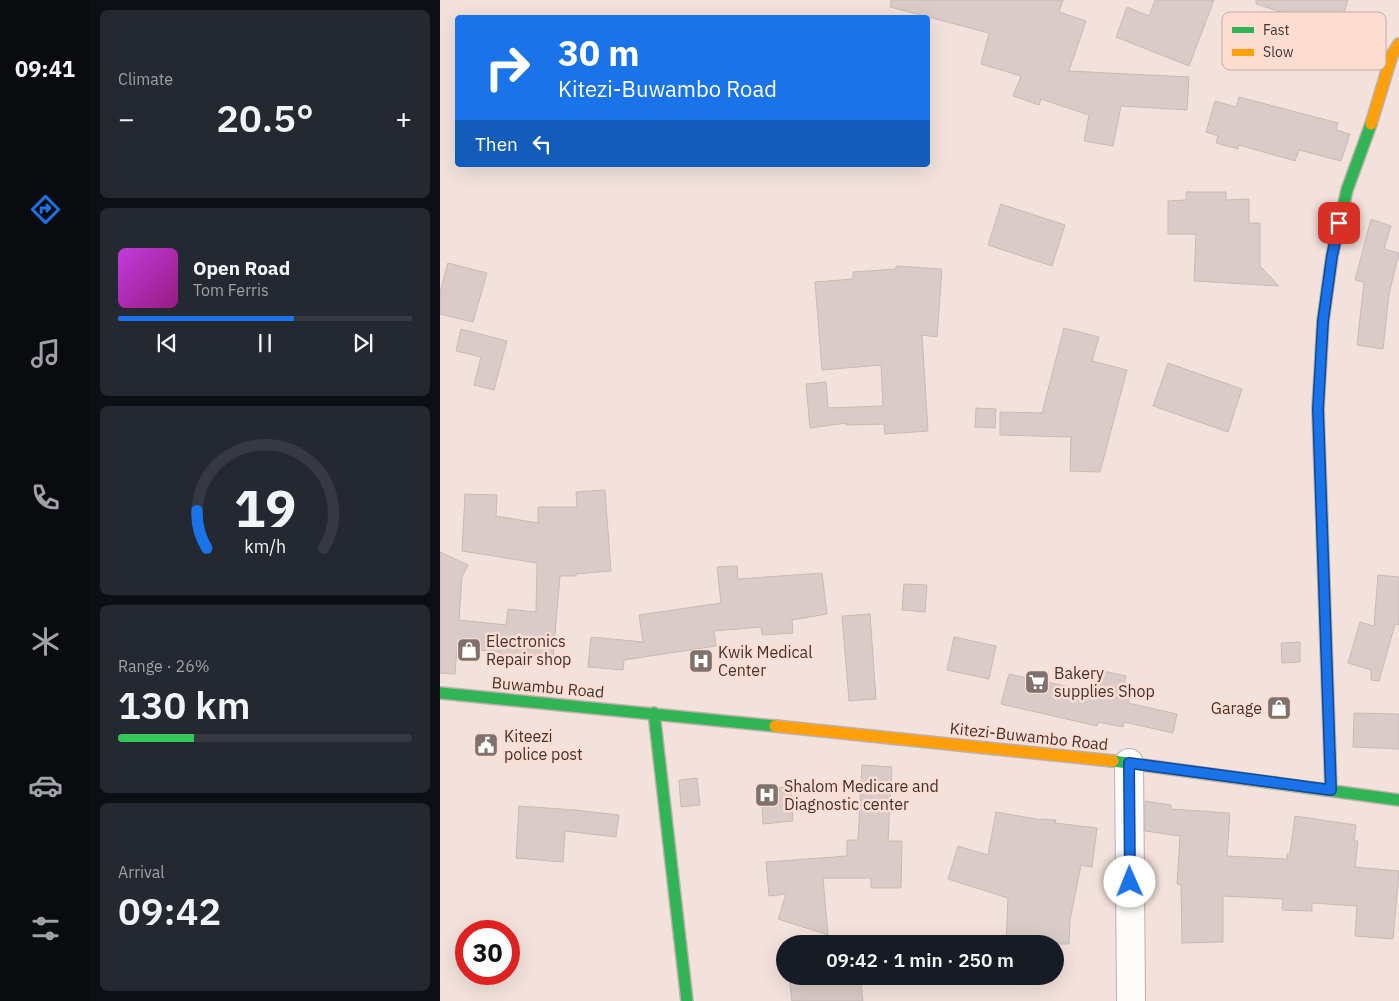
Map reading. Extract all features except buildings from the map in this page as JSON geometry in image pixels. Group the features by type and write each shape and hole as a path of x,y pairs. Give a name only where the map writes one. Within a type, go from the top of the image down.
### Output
{"street":[{"path":"1331,790 1318,409 1323,321 1332,256 1347,190 1374,114 1392,55 1399,44"},
{"name":"Buwambu Road","path":"440,694 654,713"},
{"path":"654,713 687,1001"},
{"name":"Kitezi-Buwambo Road","path":"654,713 1129,763 1399,800"},
{"path":"1129,763 1131,1001"}],"traffic: fast":[{"path":"1331,790 1318,409 1323,321 1332,256 1347,190 1371,124"},
{"path":"440,693 775,726"},
{"path":"654,713 687,1001"},
{"path":"1113,761 1399,800"}],"traffic: slow":[{"path":"1371,124 1392,55 1399,44"},
{"path":"775,726 1113,761"}],"place":[{"name":"Electronics Repair shop","path":"469,650"},
{"name":"Kwik Medical Center","path":"701,661"},
{"name":"Bakery supplies Shop","path":"1037,682"},
{"name":"Garage","path":"1279,708"},
{"name":"Kiteezi police post","path":"486,745"},
{"name":"Shalom Medicare and Diagnostic center","path":"767,795"}],"route":[{"path":"1130,882 1129,763 1331,790 1318,409 1323,321 1332,256 1339,223"}]}
